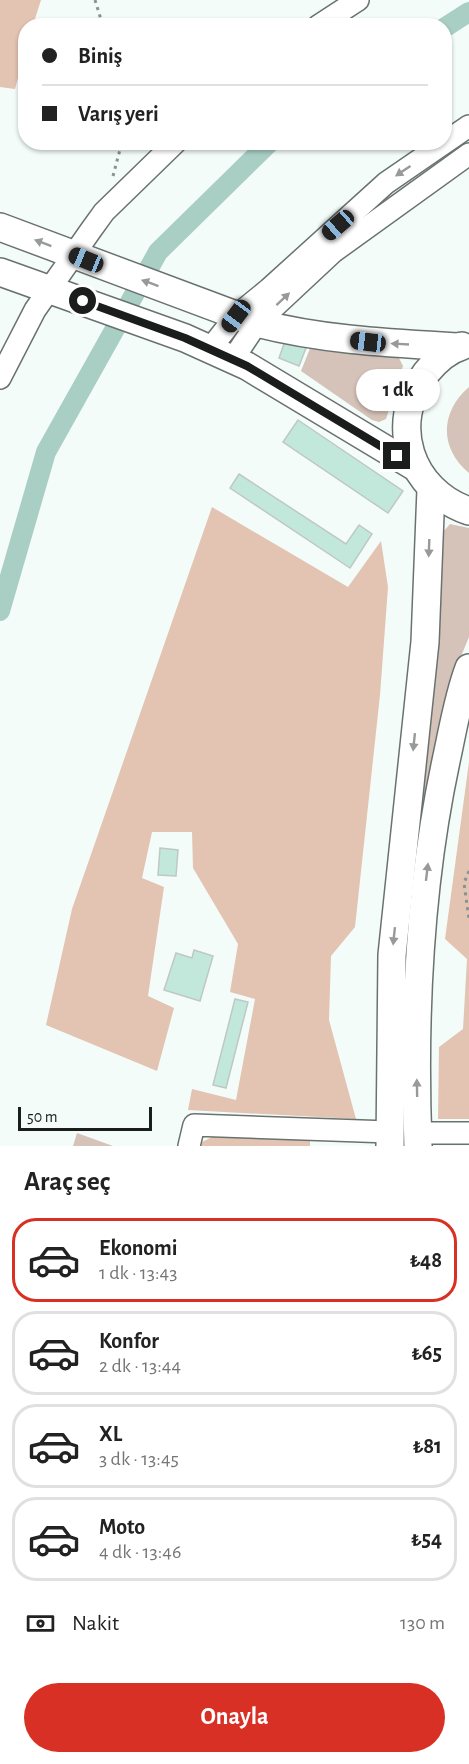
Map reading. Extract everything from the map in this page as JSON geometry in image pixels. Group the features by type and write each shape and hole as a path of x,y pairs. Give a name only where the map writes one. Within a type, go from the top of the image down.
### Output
{"street":[{"path":"330,18 358,0"},
{"path":"452,138 469,126"},
{"path":"0,378 35,310 56,292 80,257 104,212 168,150"},
{"path":"221,354 247,319 386,183 434,150"},
{"path":"247,319 333,252 469,154"},
{"path":"0,227 204,304 298,333 368,342 464,346"},
{"path":"0,272 185,338 221,354 343,422 415,467"},
{"path":"464,346 435,362 417,385 408,412 407,440 415,467 431,489 453,506 469,511"},
{"path":"189,1146 194,1125 334,1138 389,1139 392,955 425,642 431,489"},
{"path":"469,668 462,686 442,781 427,871 416,1010 418,1140 469,1133"}],"path":[{"path":"95,0 101,18"},
{"path":"469,871 464,883 469,919"}],"shaded area":[{"path":"0,0 41,0 35,18 18,18 18,78 15,89 0,87"},
{"path":"311,346 397,354 403,366 386,419 379,422 372,420 301,371"},
{"path":"469,387 469,473 452,453 447,430 448,419 453,407"},
{"path":"212,507 348,587 381,541 388,587 380,695 355,927 331,956 329,1020 356,1119 188,1110 192,1089 236,1100 255,999 230,992 238,944 193,868 192,832 152,832 142,878 164,887 148,996 174,1008 157,1071 46,1025 72,909"},
{"path":"450,524 469,528 469,637 462,654 441,742 412,933 406,931 435,657 443,532"},
{"path":"469,762 469,1119 438,1119 439,1047 463,1029 467,959 445,939"},
{"path":"77,1133 113,1146 73,1146"},
{"path":"218,1134 310,1141 310,1146 194,1146"}],"building":[{"path":"285,341 306,348 299,366 279,358"},
{"path":"298,420 403,491 388,513 283,442"},
{"path":"239,474 346,544 359,525 372,534 350,568 230,488"},
{"path":"160,848 178,850 176,876 158,875"},
{"path":"194,950 213,956 200,1001 164,990 176,953 192,958"},
{"path":"235,999 248,1002 226,1088 213,1085"}],"waterway":[{"path":"452,23 469,12"},
{"path":"0,611 46,452 158,252 262,150"}],"route":[{"path":"83,301 185,338 247,366 397,456"}]}
